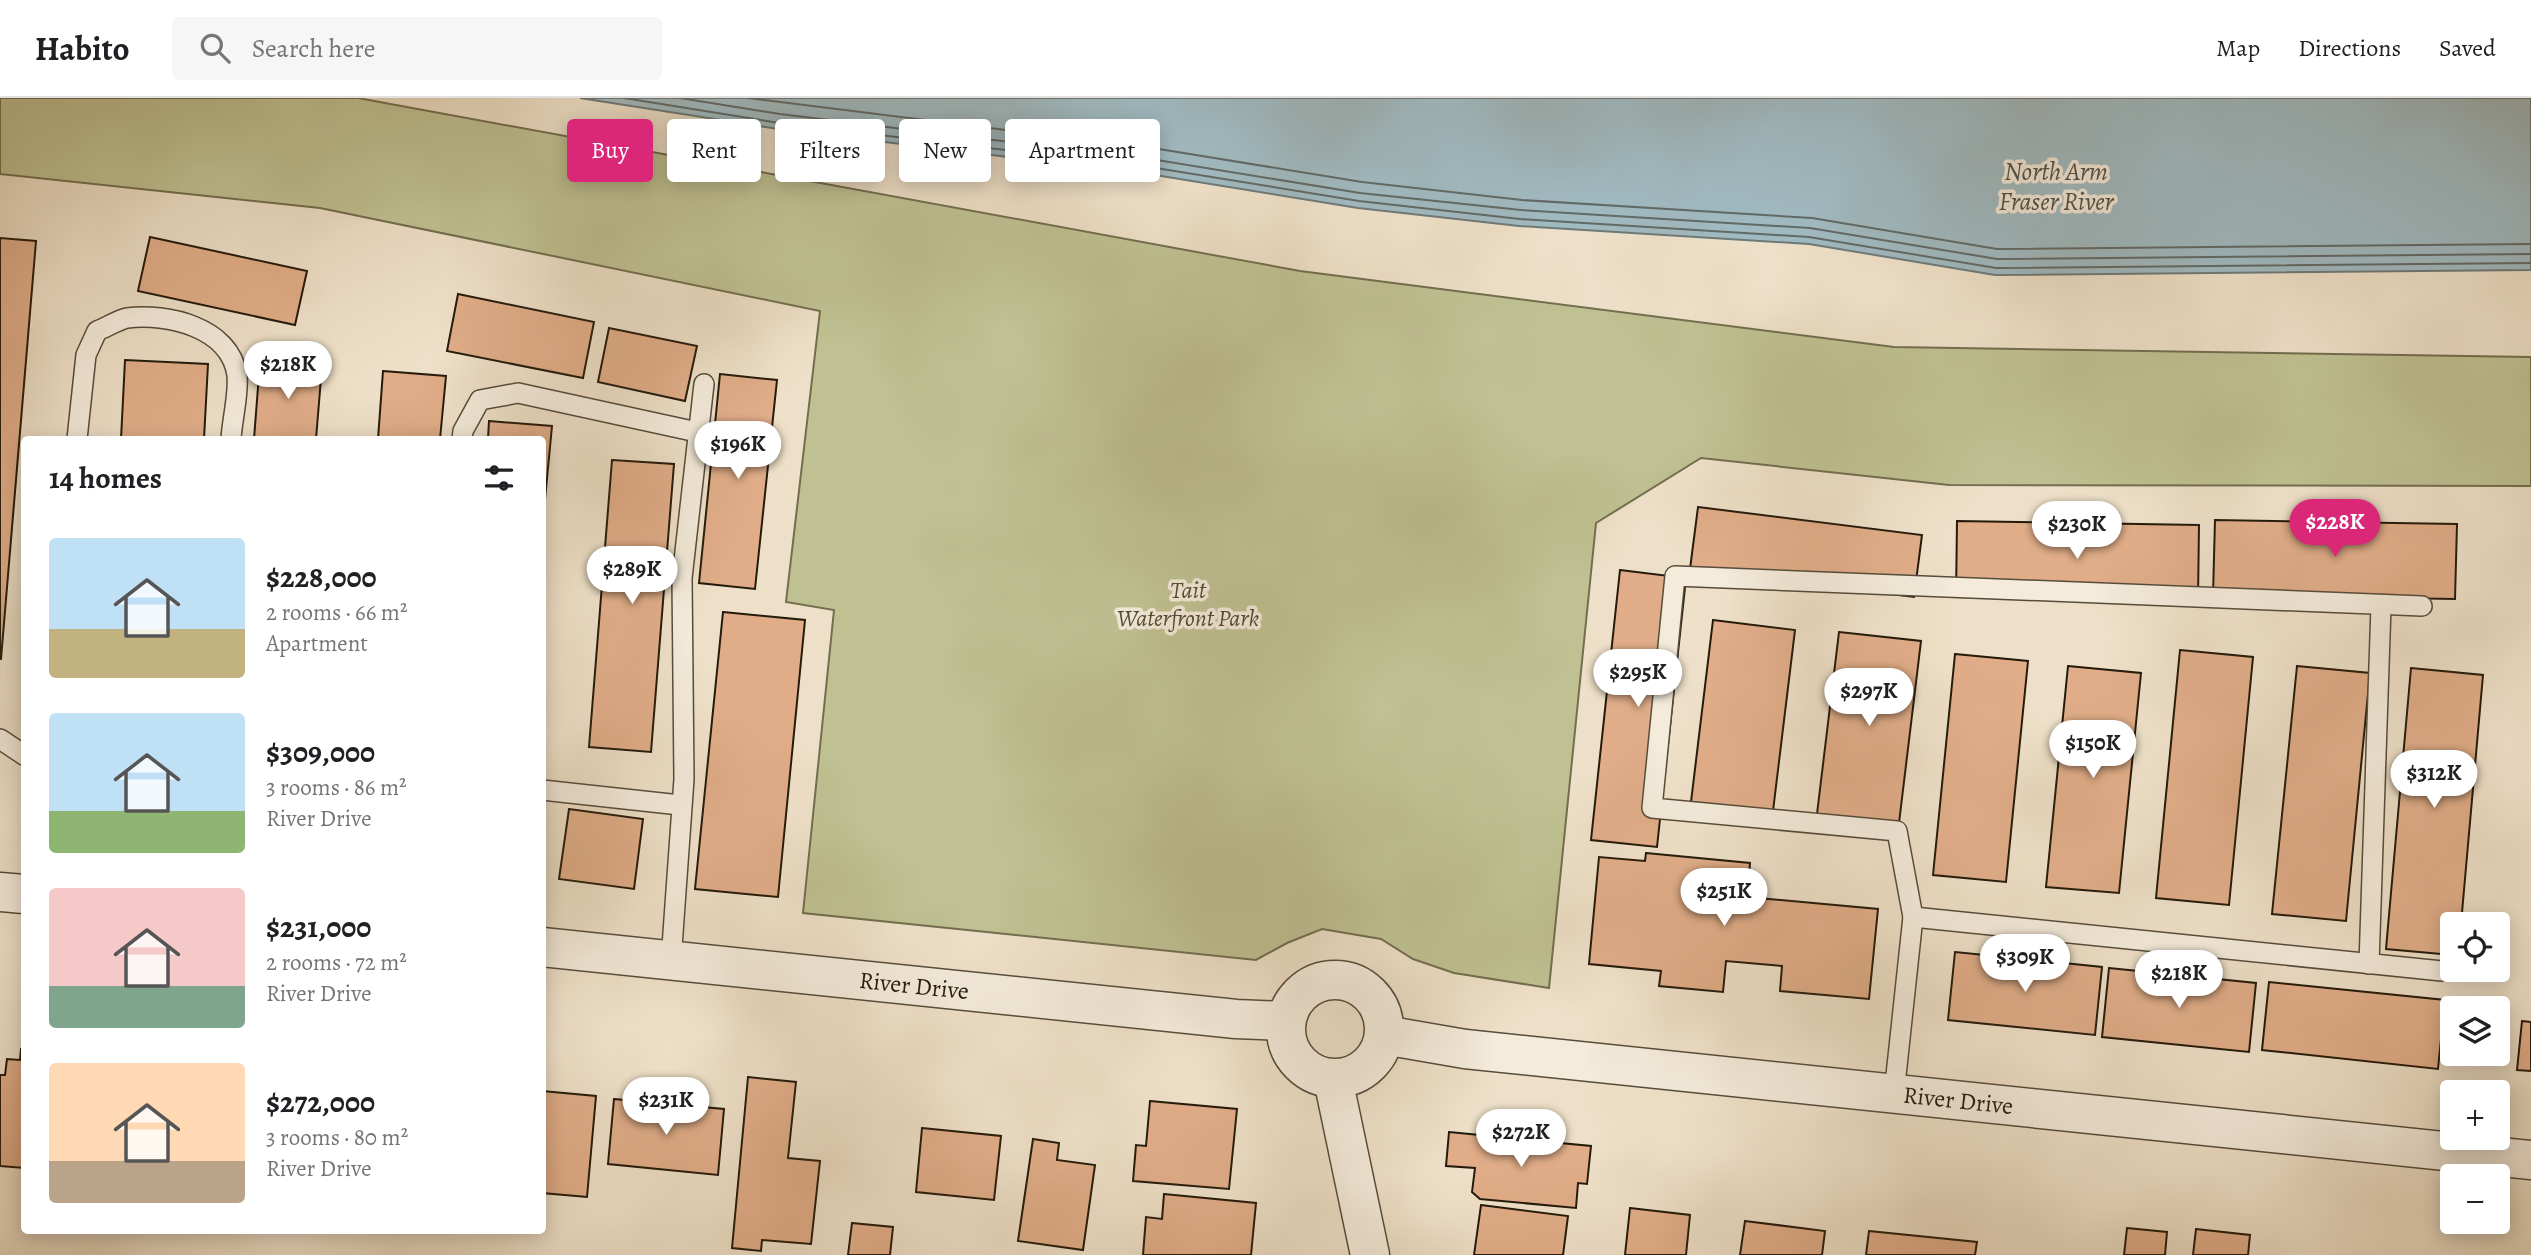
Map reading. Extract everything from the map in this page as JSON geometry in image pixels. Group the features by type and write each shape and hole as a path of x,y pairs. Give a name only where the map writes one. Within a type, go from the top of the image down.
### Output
{"street":[{"path":"0,892 21,894"},
{"name":"River Drive","path":"546,947 1236,1019 1286,1021"},
{"path":"1341,980 1364,989 1376,1001 1383,1015 1384,1035 1374,1060 1363,1070 1348,1077 1333,1079 1317,1075 1293,1054 1287,1038 1286,1021 1292,1006 1302,993 1316,983 1341,980"},
{"name":"River Drive","path":"1384,1035 1465,1049 2531,1160"},
{"path":"1333,1079 1370,1255"}],"lane":[{"path":"77,436 86,355 97,331 126,318 183,323 205,330 225,347 237,374 230,436"},
{"path":"671,961 684,779 682,578 696,432 704,384"},
{"path":"462,436 480,400 517,393 696,432"},
{"path":"1894,1094 1913,917 1897,831 1652,808 1675,576 2422,606"},
{"path":"2370,964 2381,606"},
{"path":"0,738 21,753"},
{"path":"546,790 680,806"},
{"path":"1913,917 2440,971"}],"green space":[{"name":"Tait Waterfront Park","path":"0,98 358,98 567,136 567,182 653,182 653,152 667,155 667,182 761,182 761,172 775,175 775,182 815,182 1300,271 1894,347 2531,357 2531,486 1949,485 1701,458 1596,523 1549,988 1454,973 1413,959 1381,939 1322,929 1287,943 1256,960 803,913 834,610 786,602 820,311 320,208 0,174"}],"water":[{"name":"North Arm Fraser River","path":"580,98 2531,98 2531,270 1995,275 1809,244 1519,226 1358,208 1160,176 1160,119 1005,119 1005,157 991,155 991,119 899,119 899,144 885,142 885,119 775,119 775,129 761,126 761,119 714,119"}],"building":[{"path":"150,237 307,271 295,325 138,291"},
{"path":"0,238 36,241 1,659 0,659"},
{"path":"458,294 594,322 583,378 447,351"},
{"path":"609,328 697,346 685,401 598,382"},
{"path":"125,360 208,364 204,436 121,436"},
{"path":"260,361 322,366 316,436 254,436"},
{"path":"383,371 446,376 440,436 378,436"},
{"path":"720,374 777,380 755,589 699,583"},
{"path":"489,421 552,426 546,489 546,436 488,436"},
{"path":"612,460 674,464 651,752 589,747"},
{"path":"1698,507 1922,535 1914,597 1690,569"},
{"path":"2215,520 2457,524 2455,599 2213,595"},
{"path":"1957,521 2199,525 2198,600 1956,597"},
{"path":"1620,570 1686,578 1657,847 1591,840"},
{"path":"723,612 805,620 778,897 695,889"},
{"path":"1713,620 1795,630 1773,811 1691,802"},
{"path":"1839,632 1921,641 1899,823 1817,814"},
{"path":"2180,650 2253,657 2229,905 2156,898"},
{"path":"1955,654 2028,661 2006,882 1933,875"},
{"path":"2068,666 2141,673 2119,893 2046,887"},
{"path":"2297,666 2370,673 2346,921 2272,914"},
{"path":"2411,668 2483,675 2462,912 2440,912 2440,954 2386,949"},
{"path":"569,809 643,819 634,889 559,879"},
{"path":"1646,853 1750,863 1747,897 1878,909 1869,999 1780,991 1782,966 1726,961 1723,992 1659,986 1661,971 1589,964 1599,857 1645,861"},
{"path":"1955,952 2102,967 2095,1035 1948,1020"},
{"path":"2109,968 2256,983 2249,1052 2102,1037"},
{"path":"2269,982 2440,999 2438,1069 2262,1050"},
{"path":"2522,1021 2531,1022 2531,1071 2517,1070"},
{"path":"21,1049 21,1168 0,1166 0,1075 5,1075 7,1059 20,1060"},
{"path":"748,1077 796,1082 788,1158 820,1161 811,1244 762,1240 761,1251 732,1248"},
{"path":"546,1091 596,1096 587,1197 546,1193"},
{"path":"614,1099 724,1109 718,1175 608,1164"},
{"path":"1150,1101 1237,1109 1229,1189 1133,1181 1136,1145 1146,1146"},
{"path":"922,1128 1001,1136 994,1200 916,1192"},
{"path":"1449,1132 1591,1146 1587,1184 1578,1183 1576,1208 1480,1199 1472,1192 1475,1168 1446,1166"},
{"path":"1033,1139 1059,1143 1057,1160 1095,1165 1083,1250 1018,1241"},
{"path":"1164,1194 1256,1203 1251,1255 1143,1255 1146,1217 1162,1219"},
{"path":"1481,1205 1568,1216 1563,1255 1474,1255"},
{"path":"1630,1208 1690,1215 1686,1255 1625,1255"},
{"path":"1745,1221 1825,1231 1822,1255 1740,1255"},
{"path":"852,1223 893,1227 890,1255 848,1255"},
{"path":"2127,1228 2167,1232 2165,1255 2124,1255"},
{"path":"2196,1229 2250,1235 2248,1255 2193,1255"},
{"path":"1869,1231 1977,1242 1975,1255 1866,1255"}]}
